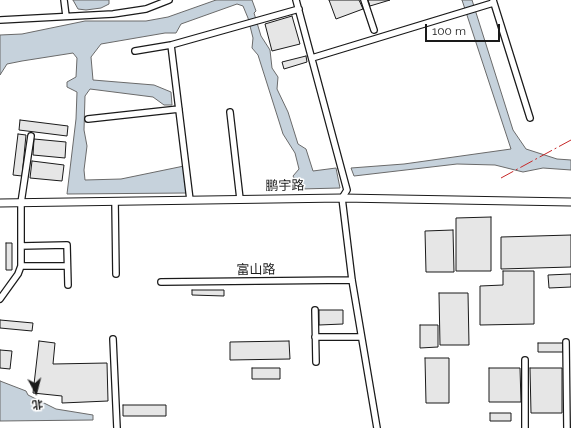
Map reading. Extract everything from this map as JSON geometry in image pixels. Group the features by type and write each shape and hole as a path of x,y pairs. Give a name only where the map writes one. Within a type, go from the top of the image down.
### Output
{"main road":[{"name":"鹏宇路","path":"0,203 342,198 571,202"}],"street":[{"path":"64,0 66,16"},
{"path":"0,20 130,12 146,9 169,0"},
{"path":"296,0 347,190 342,198 352,280 377,428"},
{"path":"364,0 374,30"},
{"path":"312,58 473,9 493,1 530,118"},
{"path":"135,52 171,45 299,9"},
{"path":"171,45 190,200"},
{"path":"88,119 180,109"},
{"path":"230,112 240,199"},
{"path":"0,299 18,274 21,266 21,203 31,136"},
{"path":"115,201 116,274"},
{"path":"21,246 67,246 68,284"},
{"path":"21,266 67,266"},
{"name":"富山路","path":"161,282 352,280"},
{"path":"315,310 316,362"},
{"path":"315,337 361,337"},
{"path":"113,340 117,428"},
{"path":"566,342 567,428"},
{"path":"525,360 525,428"}],"shaded area":[{"path":"73,0 109,0 109,4 101,8 86,10 78,9"},
{"path":"216,0 252,0 256,11 254,13 261,36 270,50 272,68 278,77 277,89 288,112 298,144 306,149 313,171 336,168 340,188 300,189 293,176 299,169 295,153 283,134 258,55 252,48 253,38 248,18 243,6 237,4 181,24 176,33 165,33 101,44 91,57 93,80 154,85 171,92 172,105 164,105 153,97 90,89 85,96 84,130 87,146 84,170 85,180 121,179 184,166 186,193 67,194 76,119 77,92 67,87 67,82 76,77 77,58 73,53 7,64 0,75 0,35 22,34 85,21 146,21 168,17"},
{"path":"462,0 472,0 513,130 526,149 557,159 571,160 571,170 543,168 523,172 495,165 457,164 354,176 351,168 404,164 511,149"},
{"path":"0,381 26,391 28,395 56,409 93,415 93,420 0,421"}],"building":[{"path":"329,0 359,0 363,9 336,19"},
{"path":"368,0 390,0 370,6"},
{"path":"292,16 300,44 272,51 265,24"},
{"path":"306,56 307,62 284,69 282,62"},
{"path":"20,120 68,126 67,136 19,130"},
{"path":"18,134 26,135 22,176 13,175"},
{"path":"34,139 66,142 65,158 33,155"},
{"path":"32,161 64,165 62,181 30,178"},
{"path":"491,217 491,271 456,271 456,218"},
{"path":"453,230 454,272 426,272 425,231"},
{"path":"571,235 571,267 501,269 501,237"},
{"path":"6,243 12,243 12,270 6,270"},
{"path":"503,271 534,271 534,324 480,325 480,286 503,285"},
{"path":"571,274 571,287 549,288 548,275"},
{"path":"192,290 224,290 224,296 192,295"},
{"path":"439,293 468,293 469,345 440,345"},
{"path":"319,310 343,310 343,324 319,325"},
{"path":"0,320 33,323 32,331 0,328"},
{"path":"420,325 438,325 438,347 420,348"},
{"path":"39,341 55,343 53,364 107,363 108,401 62,403 62,396 33,393"},
{"path":"289,341 290,359 230,360 230,342"},
{"path":"538,343 563,343 563,352 538,352"},
{"path":"0,350 12,351 10,369 0,368"},
{"path":"425,358 449,358 449,403 426,403"},
{"path":"252,368 280,368 280,379 252,379"},
{"path":"489,368 520,368 521,402 489,402"},
{"path":"530,368 562,368 562,413 531,413"},
{"path":"123,405 166,405 166,416 123,416"},
{"path":"490,413 511,413 511,421 490,421"}],"power":[{"path":"501,178 571,140"}]}
